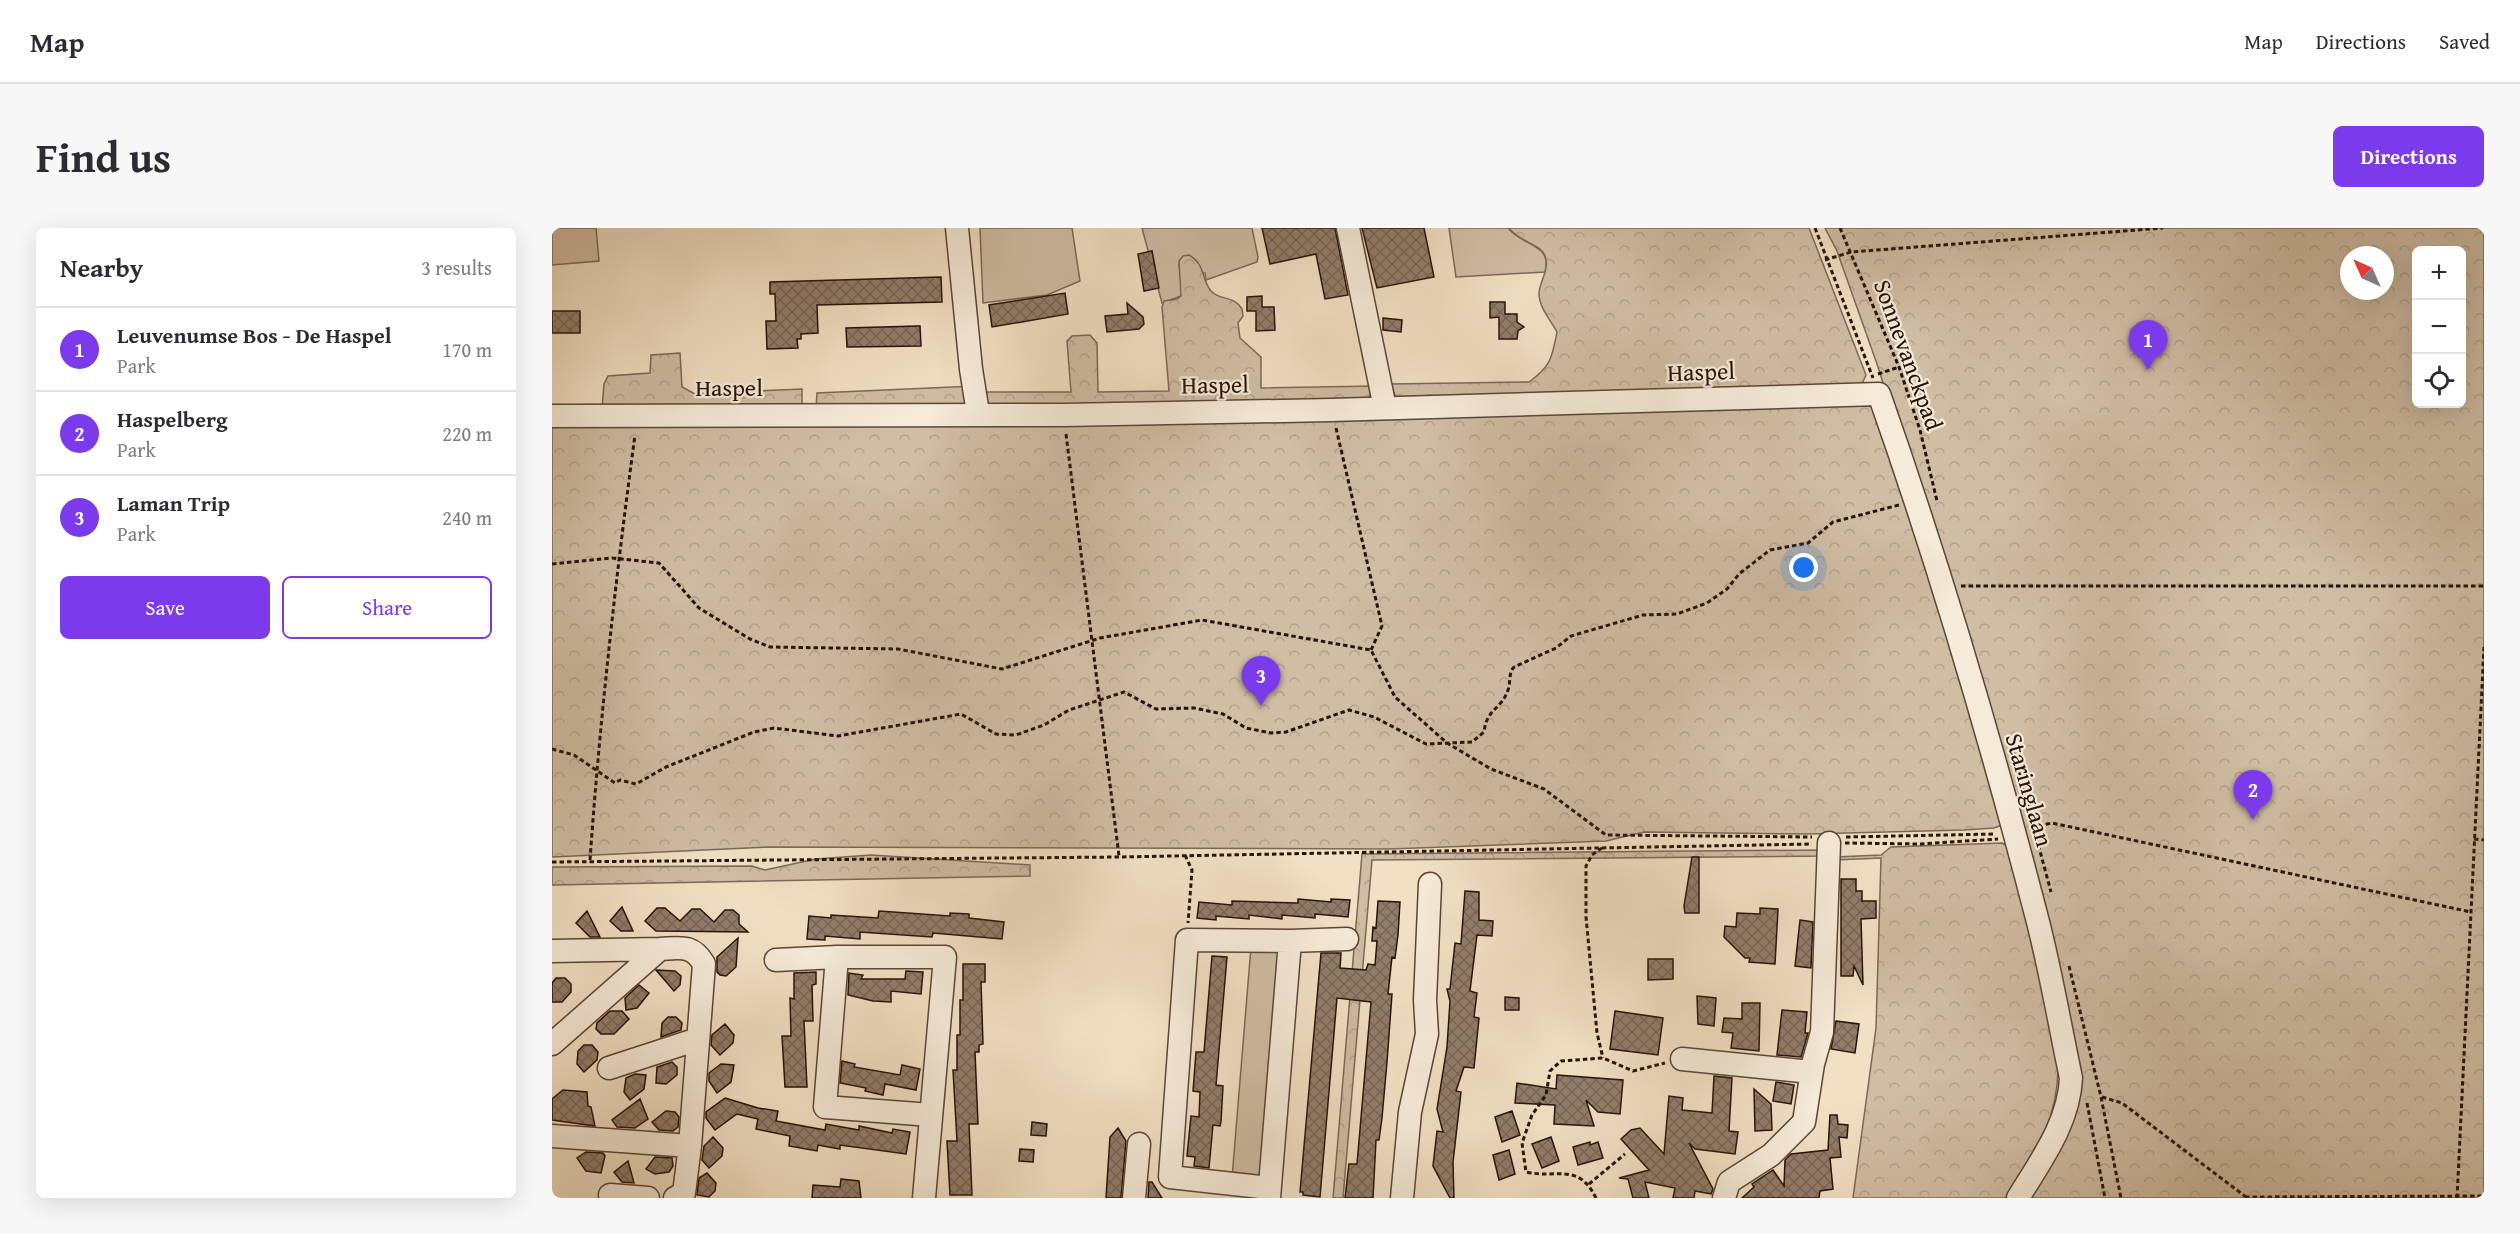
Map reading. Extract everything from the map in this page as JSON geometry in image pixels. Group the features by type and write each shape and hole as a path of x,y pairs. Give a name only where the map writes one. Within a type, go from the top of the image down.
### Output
{"street":[{"path":"957,228 971,369 978,413"},
{"path":"1348,228 1385,408"},
{"name":"Haspel","path":"552,416 978,413 1064,415 1331,410 1876,385"},
{"name":"Staringlaan","path":"1876,385 1926,499 2038,923 2071,1078 2070,1094 2059,1128 2018,1198"},
{"path":"1724,1198 1729,1182 1771,1155 1804,1122 1812,1072 1822,1032 1832,839"},
{"path":"1402,1198 1410,1112 1427,1034 1426,963 1430,884"},
{"path":"1290,941 1269,1193 1170,1177 1187,940 1347,939"},
{"path":"552,951 687,948 697,952 704,964 690,1146 684,1193 675,1198"},
{"path":"552,1044 660,949"},
{"path":"837,957 825,1107 931,1115"},
{"path":"776,960 837,957 945,957 924,1198"},
{"path":"609,1068 698,1040"},
{"path":"1682,1059 1812,1072"},
{"path":"552,1136 690,1146"},
{"path":"1134,1198 1139,1144"},
{"path":"610,1195 648,1198"}],"path":[{"name":"Sonnevanckpad","path":"1815,228 1876,385"},
{"name":"Sonnevanckpad","path":"1840,228 1899,367 1920,430 1926,499"},
{"path":"1826,260 1851,252 2163,228"},
{"path":"1876,385 1899,367"},
{"path":"1331,410 1382,627 1371,650"},
{"path":"591,860 596,771 619,559 638,415"},
{"path":"1064,415 1119,857"},
{"path":"552,749 574,755 615,783 620,780 636,784 666,767 735,738 774,728 838,736 961,714 996,734 1016,735 1044,726 1069,710 1124,692 1156,709 1194,708 1223,714 1245,728 1272,733 1286,732 1348,711 1374,717 1426,744 1472,742 1484,732 1487,716 1505,696 1509,688 1510,672 1515,667 1556,648 1571,636 1642,615 1677,614 1707,603 1727,590 1739,574 1770,550 1808,543 1833,522 1926,499"},
{"path":"552,564 619,559 659,563 677,580 699,608 750,639 771,647 898,649 1002,669 1092,640 1202,620 1371,650"},
{"path":"1963,585 2484,586"},
{"path":"2457,1197 2484,647"},
{"path":"1371,650 1395,697 1447,743 1491,769 1544,789 1606,835 1832,839 2013,832"},
{"path":"2035,826 2052,823 2471,912"},
{"path":"2475,840 2484,840"},
{"path":"552,861 1119,857 1604,847 1592,855 1586,866 1587,928 1597,1033 1603,1058"},
{"path":"1185,855 1192,870 1187,940"},
{"path":"1596,1198 1589,1184 1572,1173 1538,1175 1526,1172 1522,1143 1532,1115 1546,1095 1550,1071 1561,1060 1603,1058 1633,1071 1682,1059"},
{"path":"2095,1075 2102,1097 2121,1198"},
{"path":"2071,1078 2077,1092 2083,1096 2088,1105 2105,1198"},
{"path":"2102,1097 2122,1103 2247,1197 2484,1196"},
{"path":"1589,1184 1625,1154"}],"green space":[{"path":"552,228 596,228 599,261 552,265"},
{"path":"980,228 1072,228 1080,281 1047,295 983,303"},
{"path":"1142,228 1252,228 1257,262 1206,280 1205,273 1179,265 1181,296 1162,303"},
{"path":"1449,228 1508,228 1521,239 1535,246 1545,256 1545,272 1456,277"},
{"path":"1509,228 1809,228 1866,375 1861,386 1398,402 1390,384 1529,382 1546,366 1552,355 1557,332 1539,298 1546,265 1545,256 1543,252 1518,237"},
{"path":"1825,228 2484,228 2484,1198 2031,1198 2069,1116 2026,832 1877,364 1837,251"},
{"path":"1189,255 1198,263 1211,291 1234,301 1242,309 1243,316 1238,323 1240,338 1261,357 1261,388 1376,386 1366,402 987,406 987,392 1071,392 1067,341 1072,336 1090,335 1097,343 1098,392 1169,391 1162,307 1164,301 1181,296 1179,261 1183,256"},
{"path":"680,353 682,387 695,394 802,389 802,408 602,409 604,384 608,376 650,373 651,355"},
{"path":"975,386 976,406 816,408 817,393"},
{"path":"1871,399 1880,411 2005,824 1994,828 1808,834 1644,832 1606,841 1389,849 769,847 552,857 552,421"},
{"path":"2002,843 2010,848 2015,860 2058,1065 2055,1100 2037,1151 2011,1198 1853,1198 1876,1028 1881,858 1835,860 1835,857 1881,855 1891,847"},
{"path":"1823,850 1823,856 1372,860 1343,1198 1333,1198 1362,854"},
{"path":"871,855 1030,865 1030,876 552,885 552,867 752,866 765,870 816,859"},
{"path":"1251,947 1283,948 1264,1182 1232,1178"}],"building":[{"path":"1262,228 1335,228 1348,295 1325,299 1316,254 1270,264"},
{"path":"1362,228 1424,228 1434,277 1377,288"},
{"path":"1152,251 1159,288 1144,291 1138,254"},
{"path":"941,277 942,302 817,305 818,333 801,334 801,339 797,339 798,348 767,349 766,321 776,321 775,294 770,294 770,282"},
{"path":"1065,293 1068,314 992,327 989,305"},
{"path":"1262,296 1262,307 1274,307 1275,330 1256,331 1256,311 1247,311 1247,297"},
{"path":"1490,302 1505,302 1505,314 1517,314 1517,322 1524,327 1518,331 1517,339 1499,339 1499,317 1490,318"},
{"path":"1127,303 1143,317 1144,324 1139,329 1107,332 1105,316 1128,314"},
{"path":"552,311 580,311 580,333 552,333"},
{"path":"1383,318 1402,320 1401,332 1383,330"},
{"path":"920,326 921,346 847,347 846,328"},
{"path":"1692,857 1699,857 1699,913 1685,913 1684,906"},
{"path":"1841,879 1856,879 1856,891 1862,891 1862,901 1876,901 1876,918 1861,919 1863,985 1854,966 1853,976 1841,976"},
{"path":"1465,891 1479,892 1479,920 1493,921 1492,936 1477,935 1470,991 1477,993 1474,1017 1479,1018 1474,1068 1464,1067 1456,1091 1461,1092 1453,1162 1454,1198 1450,1198 1433,1166 1437,1131 1443,1132 1437,1109 1447,1047 1450,1001 1447,989 1450,989 1455,943 1461,944"},
{"path":"1298,899 1331,902 1331,899 1350,900 1348,917 1315,914 1315,918 1282,915 1282,919 1249,915 1249,919 1216,916 1216,920 1197,918 1199,902 1232,905 1232,901 1298,903"},
{"path":"1378,901 1400,902 1395,958 1392,957 1388,994 1392,994 1382,1118 1379,1140 1376,1140 1373,1198 1345,1198 1349,1164 1357,1164 1371,1002 1337,998 1320,1197 1303,1195 1303,1192 1300,1192 1321,953 1341,953 1340,968 1366,970 1368,964 1375,965 1377,941 1372,941 1373,927 1376,928"},
{"path":"622,907 633,931 621,931 610,921"},
{"path":"657,908 665,908 680,921 692,909 700,909 714,922 725,910 733,910 739,915 739,924 748,932 656,931 645,921"},
{"path":"1760,908 1778,909 1775,964 1749,962 1750,958 1745,958 1724,937 1725,926 1736,927 1737,913 1760,914"},
{"path":"587,911 600,937 590,937 576,923"},
{"path":"879,911 950,916 950,913 969,914 969,918 1004,922 1002,939 933,933 932,937 860,932 860,939 825,936 825,940 807,939 809,916 878,918"},
{"path":"1800,920 1813,922 1811,968 1795,966"},
{"path":"738,938 736,967 726,976 720,975 717,972 717,957"},
{"path":"1212,956 1227,957 1216,1085 1223,1086 1221,1122 1220,1126 1213,1125 1209,1168 1194,1166 1195,1157 1187,1156 1191,1116 1199,1117 1200,1092 1193,1091 1196,1052 1204,1052"},
{"path":"1648,959 1673,959 1673,979 1648,980"},
{"path":"963,964 985,964 985,982 981,982 983,1044 979,1045 979,1052 975,1052 978,1124 969,1124 972,1195 950,1195 947,1141 957,1141 953,1070 957,1070 960,1000 963,1000"},
{"path":"656,970 675,971 681,976 680,985 674,991"},
{"path":"906,971 923,972 921,994 891,991 891,1002 873,1001 848,995 849,973 863,975 861,979 905,979"},
{"path":"816,972 816,984 812,985 813,1021 804,1021 807,1087 785,1087 782,1036 791,1036 790,998 794,999 794,973"},
{"path":"556,978 565,978 571,984 571,992 562,1002 552,1002 552,983"},
{"path":"639,985 649,993 637,1008 626,1010 625,998"},
{"path":"1697,996 1716,998 1714,1026 1698,1024"},
{"path":"1505,997 1519,998 1519,1010 1505,1010"},
{"path":"1742,1003 1760,1003 1759,1051 1731,1048 1733,1033 1722,1032 1724,1018 1742,1019"},
{"path":"1782,1010 1807,1012 1805,1033 1808,1033 1801,1057 1777,1055"},
{"path":"610,1011 622,1011 629,1019 614,1034 601,1034 596,1029 597,1023"},
{"path":"1615,1011 1663,1018 1658,1055 1610,1049"},
{"path":"668,1017 676,1017 682,1023 681,1030 661,1037 662,1023"},
{"path":"1836,1021 1859,1024 1855,1053 1831,1049"},
{"path":"725,1024 734,1035 733,1043 720,1055 711,1045 712,1035"},
{"path":"584,1045 592,1045 598,1052 597,1060 584,1072 577,1064 578,1051"},
{"path":"842,1061 855,1064 854,1067 900,1075 902,1065 920,1069 916,1090 885,1084 883,1095 865,1091 866,1088 840,1083"},
{"path":"672,1062 677,1067 677,1075 666,1084 656,1083 657,1067"},
{"path":"721,1064 734,1065 731,1082 717,1093 709,1081 709,1073"},
{"path":"635,1074 646,1075 644,1089 630,1100 624,1092 626,1078"},
{"path":"1557,1075 1623,1080 1620,1114 1598,1112 1586,1100 1594,1126 1554,1124 1555,1105 1515,1103 1517,1083 1556,1089"},
{"path":"1714,1076 1732,1078 1729,1131 1738,1132 1735,1154 1695,1149 1689,1143 1713,1189 1711,1194 1695,1191 1694,1198 1673,1198 1675,1188 1645,1182 1649,1198 1633,1198 1628,1179 1619,1178 1649,1170 1621,1139 1631,1130 1640,1128 1664,1154 1669,1096 1683,1098 1682,1110 1712,1113"},
{"path":"1776,1082 1794,1085 1791,1104 1773,1101"},
{"path":"1754,1089 1771,1104 1772,1130 1755,1131"},
{"path":"563,1090 587,1092 588,1106 591,1107 595,1126 552,1120 552,1099"},
{"path":"725,1098 758,1108 778,1111 776,1121 825,1130 826,1124 859,1130 859,1126 892,1133 893,1129 910,1132 906,1154 840,1145 840,1149 818,1145 817,1151 789,1146 790,1136 756,1129 758,1119 737,1114 715,1130 706,1118 706,1112"},
{"path":"640,1099 648,1119 635,1128 617,1127 612,1120"},
{"path":"666,1111 675,1112 679,1117 678,1127 673,1131 659,1130 652,1122"},
{"path":"1512,1111 1520,1135 1502,1142 1495,1117"},
{"path":"1830,1115 1837,1115 1838,1124 1848,1125 1847,1138 1839,1137 1841,1157 1830,1158 1833,1189 1820,1191 1819,1198 1742,1198 1754,1187 1752,1184 1773,1170 1784,1186 1785,1160 1791,1154 1828,1150"},
{"path":"1032,1122 1047,1124 1046,1136 1031,1135"},
{"path":"1118,1128 1126,1141 1121,1198 1106,1198 1110,1137"},
{"path":"713,1137 723,1148 722,1156 709,1168 702,1160 704,1146"},
{"path":"1551,1137 1559,1161 1542,1168 1532,1144"},
{"path":"1590,1142 1590,1145 1598,1142 1603,1158 1578,1165 1573,1147"},
{"path":"1020,1149 1034,1150 1033,1162 1019,1161"},
{"path":"1509,1150 1515,1174 1499,1180 1493,1155"},
{"path":"586,1152 603,1153 605,1156 601,1173 586,1171 577,1158"},
{"path":"655,1157 672,1158 673,1166 669,1172 655,1174 646,1169"},
{"path":"628,1161 634,1183 622,1182 614,1172"},
{"path":"707,1173 716,1183 715,1191 709,1197 697,1195 699,1178"},
{"path":"841,1179 859,1181 861,1198 812,1198 813,1185 840,1187"},
{"path":"1149,1182 1152,1182 1162,1198 1148,1198"}],"place":[{"name":"Leuvenumse Bos - De Haspel","path":"2148,370"},
{"name":"Laman Trip","path":"1261,706"},
{"name":"Haspelberg","path":"2253,820"}]}
